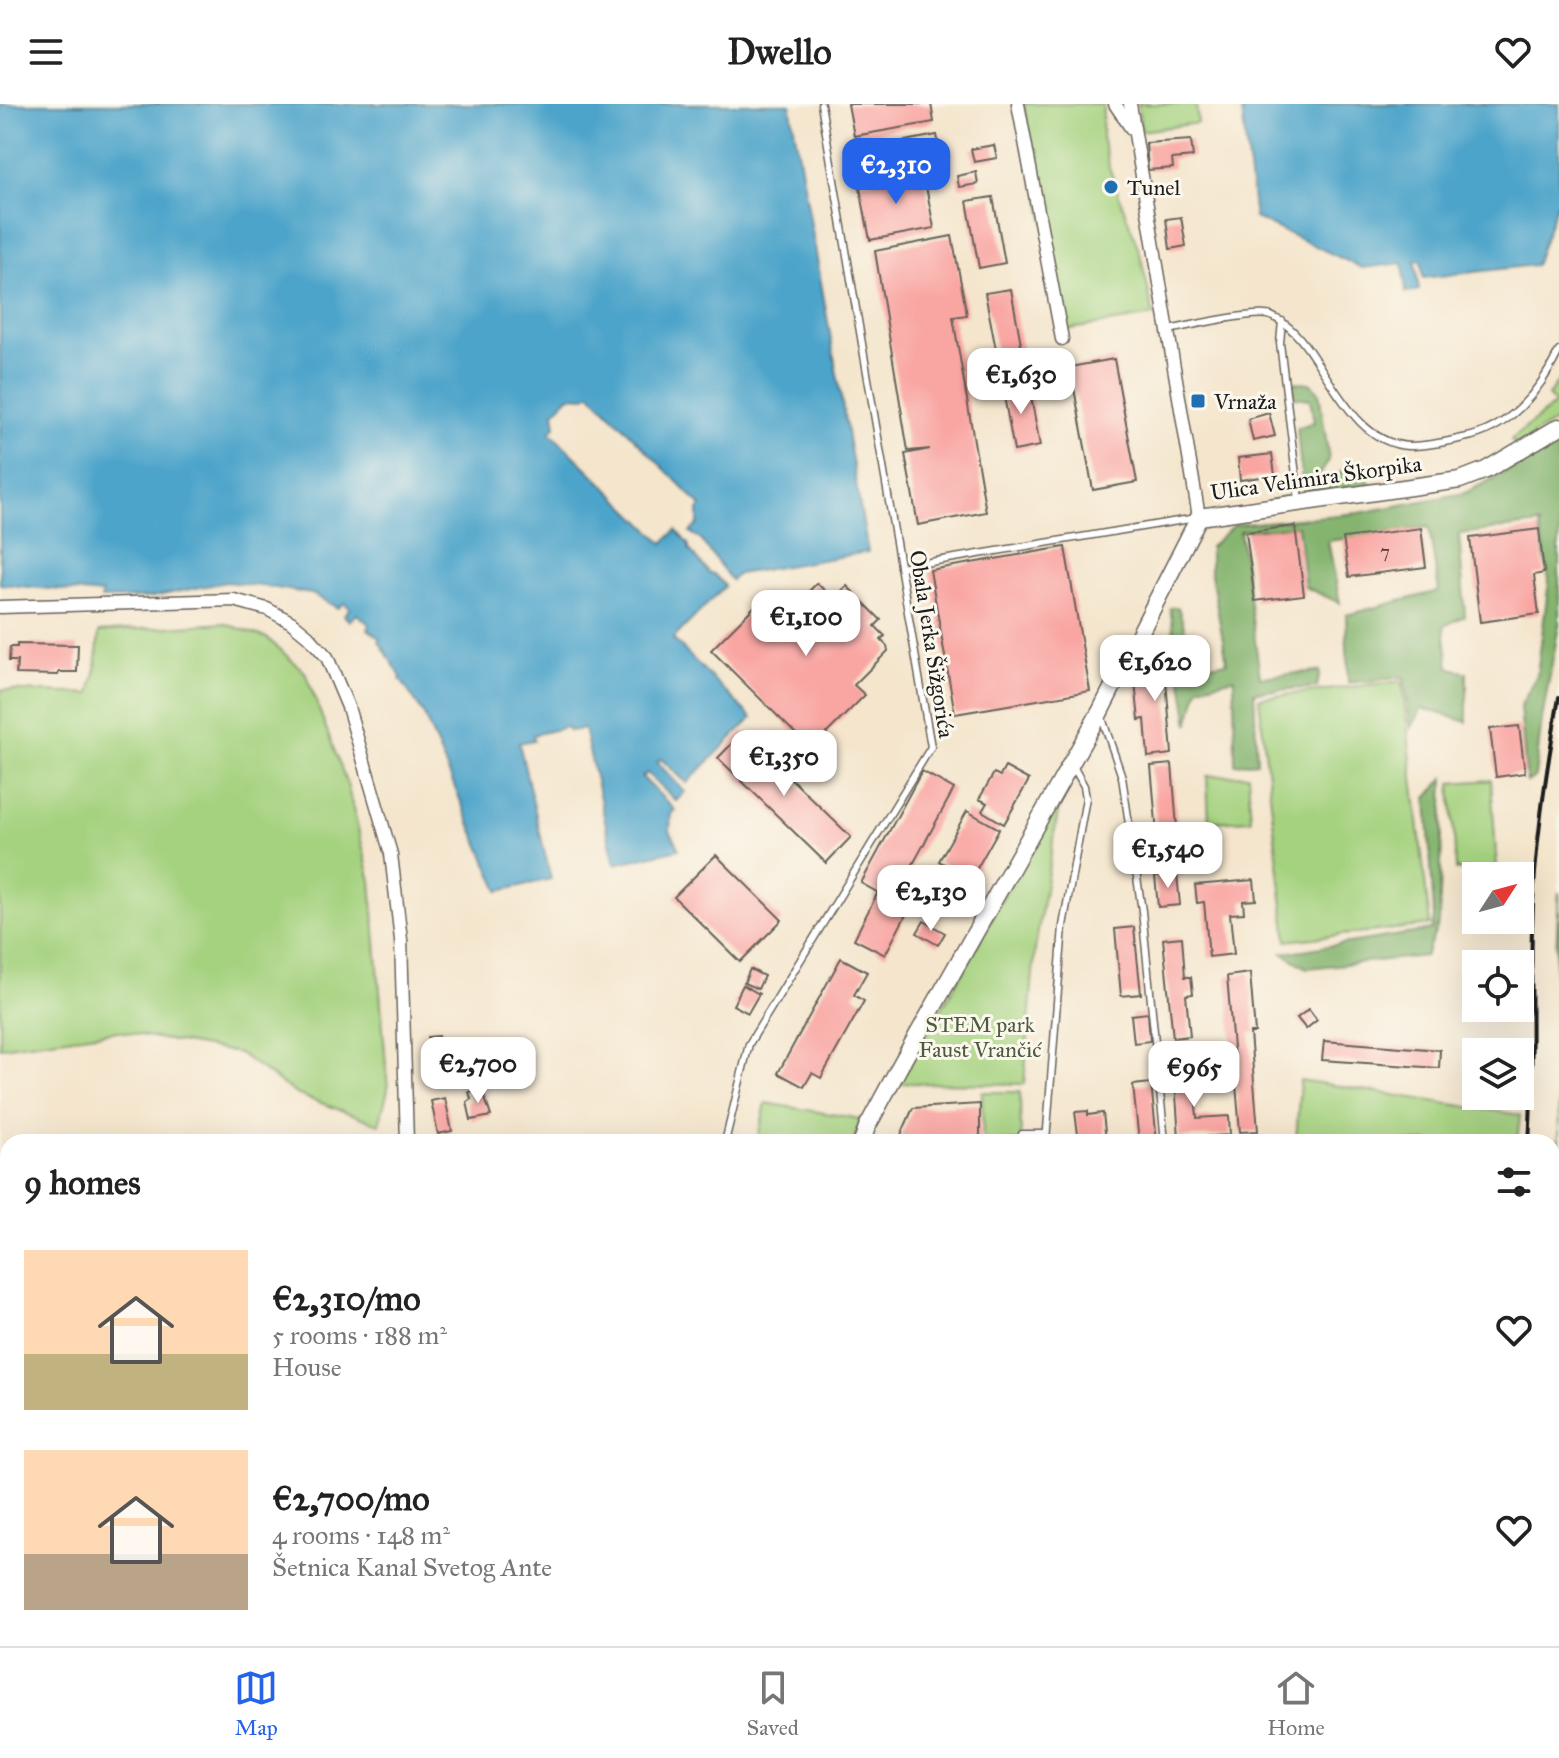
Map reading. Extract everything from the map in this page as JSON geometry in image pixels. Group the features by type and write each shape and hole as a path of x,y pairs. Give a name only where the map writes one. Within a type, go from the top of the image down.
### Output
{"street":[{"path":"1018,104 1062,339"},
{"path":"1115,104 1134,133"},
{"path":"1130,104 1199,517"},
{"name":"Ulica Velimira Škorpika","path":"865,1134 1100,712 1199,517 1460,480 1486,470 1559,427"},
{"path":"0,607 234,600 267,609 291,622 327,657 348,707 391,854 402,953 407,1134"}],"lane":[{"name":"Obala Jerka Šižgorića","path":"727,1134 749,1044 931,747 821,104"},
{"path":"1169,330 1266,314 1282,321 1303,342 1358,421 1382,439 1406,446 1472,437 1498,427 1533,393 1559,351"},
{"path":"1282,321 1280,343 1300,503"},
{"path":"900,567 1199,517"},
{"path":"1100,712 1122,777 1140,896 1164,1134"},
{"path":"1046,1134 1063,926 1086,798 1084,786 1071,763"}],"green space":[{"path":"1024,104 1103,104 1102,137 1109,167 1140,253 1154,316 1063,330"},
{"path":"1138,104 1196,104 1198,123 1141,131"},
{"path":"1559,380 1559,419 1516,446 1511,440 1555,404 1548,396"},
{"path":"1293,382 1310,383 1319,392 1329,460 1320,475 1321,481 1334,480 1345,467 1361,474 1374,487 1303,494 1297,428 1314,422 1310,399 1294,397"},
{"path":"1559,445 1559,625 1535,777 1527,782 1520,707 1537,675 1549,581 1539,524 1459,534 1465,616 1444,626 1449,667 1467,673 1467,722 1422,708 1411,729 1404,677 1348,683 1346,615 1439,591 1429,527 1328,541 1340,603 1305,587 1298,526 1240,531 1260,677 1320,671 1317,687 1254,692 1257,762 1235,764 1234,678 1199,687 1189,724 1170,608 1178,607 1197,667 1227,662 1210,569 1210,547 1234,525 1359,513 1465,493"},
{"path":"223,623 267,638 305,672 347,784 371,881 388,1090 379,1124 296,1094 239,1053 118,1031 0,1047 0,690 90,694 99,632"},
{"path":"1402,681 1430,925 1287,941 1259,698"},
{"path":"1248,775 1251,820 1209,822 1207,776"},
{"path":"1444,778 1439,923 1425,956 1307,968 1283,953 1432,930 1434,918 1427,798"},
{"path":"1491,780 1497,862 1462,862 1462,870 1456,870 1451,783"},
{"name":"STEM park Faust Vrančić","path":"1060,800 1035,949 1024,1084 899,1083 1049,811"},
{"path":"1559,892 1559,1134 1555,972"},
{"path":"1300,1080 1462,1106 1462,1110 1520,1115 1518,1134 1297,1134"},
{"path":"982,1092 1020,1092 1021,1134 983,1134"},
{"path":"766,1103 861,1119 856,1134 759,1134"}],"water":[{"path":"0,104 790,104 868,552 738,574 731,580 700,539 690,532 698,524 701,506 590,393 585,397 570,396 554,412 556,426 550,432 663,543 676,530 710,574 714,574 725,586 673,639 752,718 687,783 661,759 657,762 685,792 676,801 647,773 642,777 675,810 671,814 670,831 679,849 615,864 584,729 569,731 567,727 533,735 534,740 519,743 551,879 499,891 423,713 400,679 380,639 368,629 370,625 357,614 349,621 344,615 350,608 344,603 338,608 312,594 226,582 148,598 101,599 102,594 0,584"},
{"path":"1241,104 1559,104 1559,198 1535,265 1423,278 1421,260 1415,261 1419,290 1406,293 1403,263 1362,268 1255,218"}],"building":[{"path":"848,104 931,104 934,122 854,136"},
{"path":"937,135 941,155 860,170 856,150"},
{"path":"1191,140 1193,157 1172,159 1173,168 1148,170 1146,143"},
{"path":"994,145 997,158 974,162 971,149"},
{"path":"923,171 934,228 870,240 859,183"},
{"path":"976,172 978,184 959,187 957,176"},
{"path":"993,197 1005,263 979,268 967,201"},
{"path":"1181,217 1186,246 1170,249 1166,219"},
{"path":"952,236 967,315 953,317 986,512 918,525 905,454 930,449 908,451 875,251"},
{"path":"1011,289 1023,355 998,360 985,293"},
{"path":"1114,359 1137,482 1093,490 1070,367"},
{"path":"1028,380 1040,446 1014,451 1002,385"},
{"path":"1269,413 1275,436 1253,441 1248,419"},
{"path":"1272,454 1275,475 1240,480 1238,458"},
{"path":"1295,526 1304,595 1255,601 1246,532"},
{"path":"1421,528 1426,567 1349,577 1343,538"},
{"path":"1539,529 1544,573 1534,575 1539,614 1480,622 1470,538"},
{"path":"1065,547 1090,691 955,714 930,570"},
{"path":"817,583 833,599 847,586 881,620 875,626 885,636 881,640 888,651 854,685 865,695 811,749 711,650 768,593 788,613"},
{"path":"1145,643 1163,643 1172,754 1148,757 1145,719 1139,720 1135,682 1148,682"},
{"path":"17,644 78,645 77,672 16,674 17,661 9,661 10,647 17,647"},
{"path":"1519,726 1525,773 1496,777 1490,729"},
{"path":"743,732 851,837 826,863 718,758"},
{"path":"1172,764 1180,866 1160,868 1151,766"},
{"path":"1005,767 1029,780 1004,824 982,811 987,803 979,799 994,773 1000,776"},
{"path":"922,771 954,789 893,901 861,883"},
{"path":"967,811 999,829 971,879 939,861"},
{"path":"716,855 782,920 740,962 674,897"},
{"path":"948,872 971,884 960,905 955,903 953,907 935,897"},
{"path":"1177,874 1180,905 1158,907 1155,876"},
{"path":"1254,880 1256,900 1243,901 1244,913 1230,914 1234,954 1209,957 1204,902 1197,903 1195,885"},
{"path":"877,894 908,911 885,955 854,939"},
{"path":"924,921 945,933 938,945 917,933"},
{"path":"1134,927 1141,994 1121,996 1115,929"},
{"path":"1182,937 1185,977 1191,977 1193,994 1186,995 1190,1036 1173,1038 1163,939"},
{"path":"841,958 867,972 854,995 864,1001 821,1078 812,1073 804,1087 778,1073"},
{"path":"750,969 764,976 758,989 744,983"},
{"path":"1250,973 1255,1033 1250,1033 1258,1131 1240,1132 1227,976"},
{"path":"743,985 759,994 748,1013 733,1005"},
{"path":"1309,1009 1317,1020 1306,1029 1297,1018"},
{"path":"1148,1013 1150,1041 1134,1043 1131,1015"},
{"path":"438,1036 442,1064 433,1066 428,1037"},
{"path":"1324,1041 1440,1050 1439,1068 1322,1060"},
{"path":"1193,1065 1197,1118 1229,1116 1230,1134 1179,1134 1174,1066"},
{"path":"1151,1083 1156,1134 1138,1134 1133,1085"},
{"path":"482,1089 491,1116 471,1120 467,1102 471,1099 469,1092"},
{"path":"445,1098 452,1131 438,1134 431,1101"},
{"path":"980,1104 980,1134 902,1134 913,1108"},
{"path":"1088,1111 1088,1115 1103,1113 1105,1134 1078,1134 1075,1112"}],"railway":[{"path":"1529,1134 1533,899 1541,812 1559,697"}],"place":[{"name":"Tunel","path":"1111,187"},
{"name":"Vrnaža","path":"1198,401"}]}
